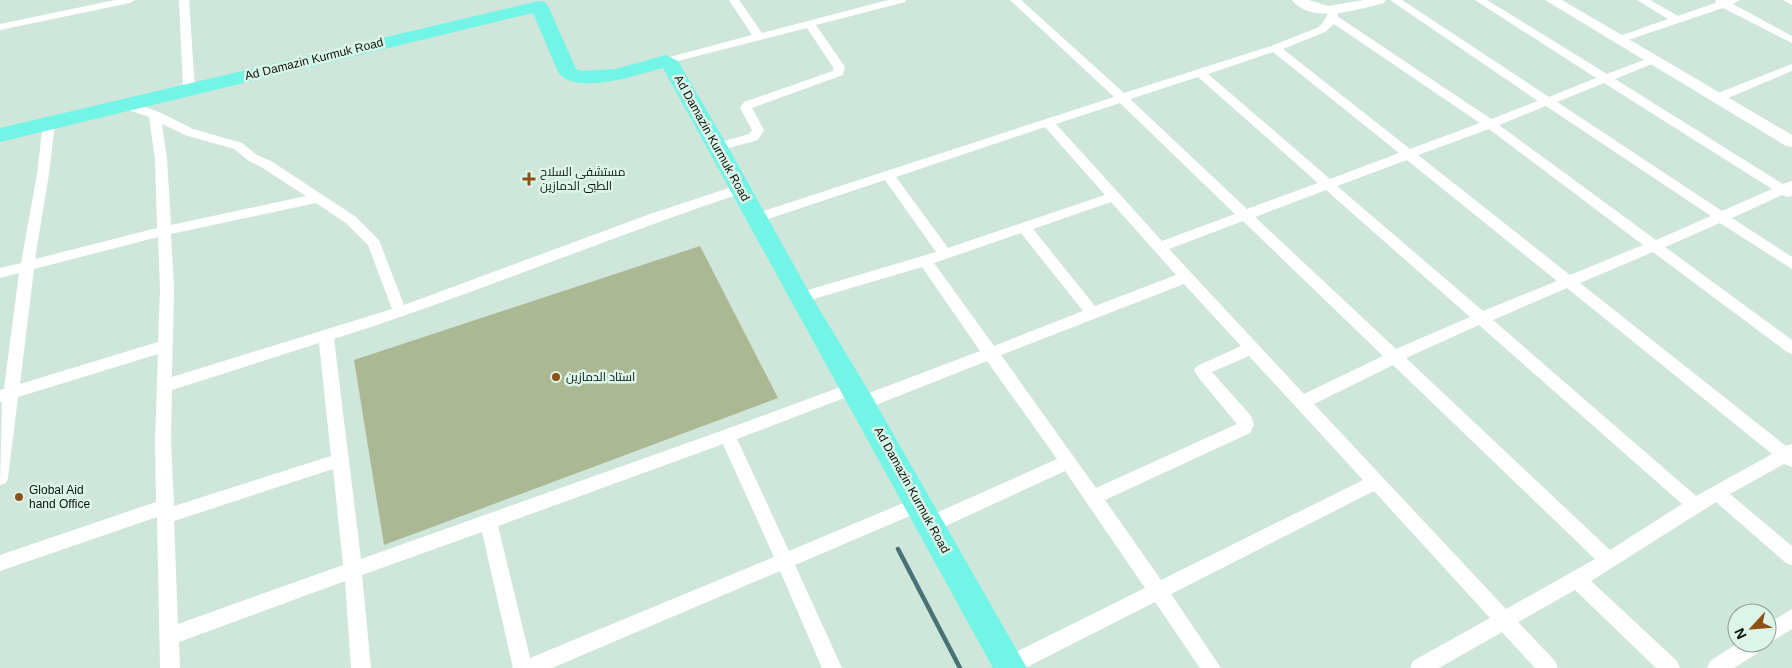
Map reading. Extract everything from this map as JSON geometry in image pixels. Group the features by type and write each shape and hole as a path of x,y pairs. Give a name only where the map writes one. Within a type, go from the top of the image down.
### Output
{"highway":[{"name":"Ad Damazin Kurmuk Road","path":"0,135 537,3 568,72 572,76 592,79 666,61 671,65 800,298 920,504 1008,667"}],"street":[{"path":"0,27 130,0"},
{"path":"184,0 189,89"},
{"path":"734,0 760,38"},
{"path":"666,61 901,0"},
{"path":"1015,0 1123,99 1609,561"},
{"path":"1298,0 1315,9 1333,14 1490,124 1792,348"},
{"path":"756,218 1275,48 1321,30 1327,26 1333,14 1379,0"},
{"path":"1395,0 1792,264"},
{"path":"1480,0 1604,79 1789,190"},
{"path":"1552,0 1792,142"},
{"path":"1642,0 1677,20"},
{"path":"1618,40 1677,20 1721,2 1736,0"},
{"path":"1788,0 1792,2"},
{"path":"1721,2 1792,40"},
{"path":"718,147 754,137 757,134 758,130 746,108 748,105 832,77 838,73 840,68 810,24"},
{"path":"1275,48 1790,455 1695,505 1577,580 1420,668"},
{"path":"1160,247 1244,214 1490,124 1653,60"},
{"path":"1717,98 1786,70 1792,78"},
{"path":"1200,73 1695,505"},
{"path":"127,105 155,115 188,132 238,146 253,158 351,220 374,243 400,312"},
{"path":"155,115 161,159 167,290 163,440 170,668"},
{"path":"0,478 6,394 43,174 49,123"},
{"path":"1048,123 1186,277 1548,668"},
{"path":"889,176 945,254"},
{"path":"165,386 326,337 400,312 655,217 740,188"},
{"path":"1303,402 1395,356 1480,318 1654,246 1721,216 1789,190"},
{"path":"800,298 924,261 1113,197"},
{"path":"0,273 164,231 237,217 318,198"},
{"path":"1024,227 1093,314"},
{"path":"924,261 1093,497 1211,668"},
{"path":"169,636 727,436 990,353 1186,277"},
{"path":"326,337 353,570 361,668"},
{"path":"6,394 165,346"},
{"path":"1093,497 1244,428 1246,425 1245,421 1202,370 1252,348"},
{"path":"727,436 759,503 832,668"},
{"path":"0,563 164,511 340,460"},
{"path":"931,524 1068,462"},
{"path":"1008,667 1376,482"},
{"path":"1716,493 1792,557"},
{"path":"529,668 920,504"},
{"path":"488,522 523,668"},
{"path":"1577,580 1670,668"},
{"path":"1777,628 1792,618"},
{"path":"1717,668 1740,653"}],"green space":[{"path":"700,246 778,398 384,545 354,360"}],"waterway":[{"path":"898,549 960,668"}],"place":[{"name":"مستشفى السلاح الطبى الدمازين","path":"529,179"},
{"name":"استاد الدمازين","path":"556,377"},
{"name":"Global Aid hand Office","path":"19,497"}]}
